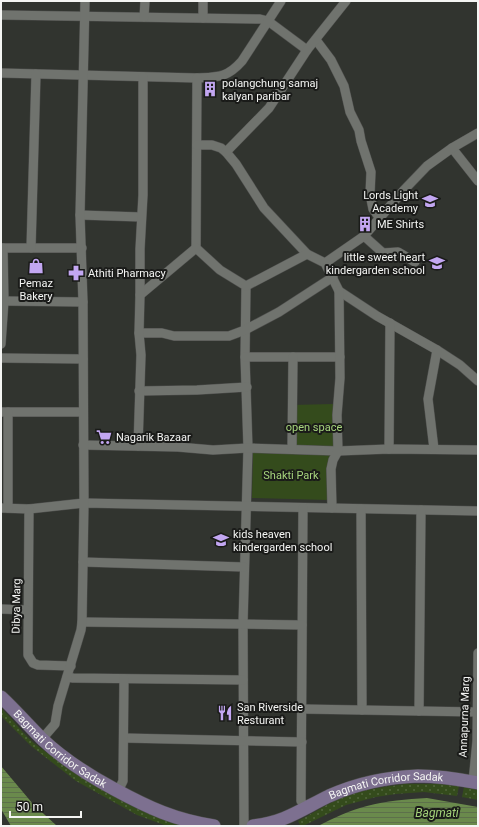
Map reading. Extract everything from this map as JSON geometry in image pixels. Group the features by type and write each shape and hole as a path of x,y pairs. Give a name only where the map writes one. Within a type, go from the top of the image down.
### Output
{"main road":[{"name":"Bagmati Corridor Sadak","path":"1,697 42,739 82,770 144,806 185,821 214,826"},
{"name":"Bagmati Corridor Sadak","path":"253,826 280,821 329,796 352,787 394,778 418,776 476,782"}],"street":[{"path":"42,739 55,724 58,706 71,666 82,622 84,503 83,302 80,215 85,1"},
{"path":"144,17 145,1"},
{"path":"203,1 203,18"},
{"path":"1,73 197,78 214,78 226,75 234,70 242,61 282,1"},
{"path":"226,152 270,108 307,50 346,1"},
{"path":"1,15 260,19 268,21 307,50"},
{"path":"316,40 331,60 344,86 350,112 359,130 371,172 370,194 373,208 379,218"},
{"path":"31,248 36,74"},
{"path":"138,446 141,355 139,333 143,180 143,77"},
{"path":"197,78 196,248 220,270 246,286"},
{"path":"325,263 364,236 428,166 452,148 478,133"},
{"path":"197,145 212,145 221,148 226,152 236,164 264,208 306,254 325,263 339,291 340,378 336,415 338,451 333,460 331,469 332,508"},
{"path":"452,148 478,181"},
{"path":"80,215 141,217"},
{"path":"364,236 384,253 398,252 415,262"},
{"path":"1,344 4,301 2,248 82,248"},
{"path":"140,295 196,248"},
{"path":"246,286 306,254"},
{"path":"139,333 162,333 174,336 229,336 245,330 279,312 333,277"},
{"path":"244,826 243,624 248,448 245,356 246,286"},
{"path":"339,291 377,316 437,350 460,365 478,381"},
{"path":"4,301 83,302"},
{"path":"389,450 390,323"},
{"path":"434,449 428,399 437,350"},
{"path":"245,356 340,357"},
{"path":"292,449 293,357"},
{"path":"1,358 83,359"},
{"path":"139,391 247,388"},
{"path":"83,412 5,412 4,508 29,509 84,503 478,511"},
{"path":"83,445 213,450 248,448 338,451 434,449 478,450"},
{"path":"303,508 301,801 306,808"},
{"name":"Dibya Marg","path":"29,509 27,610 28,655 33,663 38,665 71,666"},
{"path":"361,509 362,710"},
{"path":"419,712 421,510"},
{"path":"83,562 244,567"},
{"path":"1,609 27,610"},
{"path":"82,622 302,625"},
{"name":"Annapurna Marg","path":"476,782 478,654"},
{"path":"67,677 243,680"},
{"path":"118,791 123,781 124,679"},
{"path":"302,709 477,712"},
{"path":"124,738 302,742"}],"green space":[{"name":"open space","path":"333,404 336,413 337,450 292,449 291,405"},
{"name":"Shakti Park","path":"253,451 330,452 329,500 252,498"},
{"path":"1,708 34,743 56,759 92,781 188,826 167,826 137,815 76,781 31,746 1,716"},
{"path":"405,784 440,784 459,786 457,796 424,792 376,797 346,805 303,826 300,825 298,821 339,799 355,793"},
{"path":"464,787 478,790 478,800 462,797"}],"water":[{"path":"1,766 33,804 57,826 11,826 1,809"},
{"name":"Bagmati","path":"427,798 478,807 478,826 318,826 348,812 367,806 397,800"}],"place":[{"name":"polangchung samaj kalyan paribar","path":"210,89"},
{"name":"Lords Light Academy","path":"430,201"},
{"name":"ME Shirts","path":"365,224"},
{"name":"little sweet heart kindergarden school","path":"437,263"},
{"name":"Pemaz Bakery","path":"36,266"},
{"name":"Athiti Pharmacy","path":"76,273"},
{"name":"Nagarik Bazaar","path":"104,437"},
{"name":"kids heaven kindergarden school","path":"221,540"},
{"name":"San Riverside Resturant","path":"225,713"}]}
